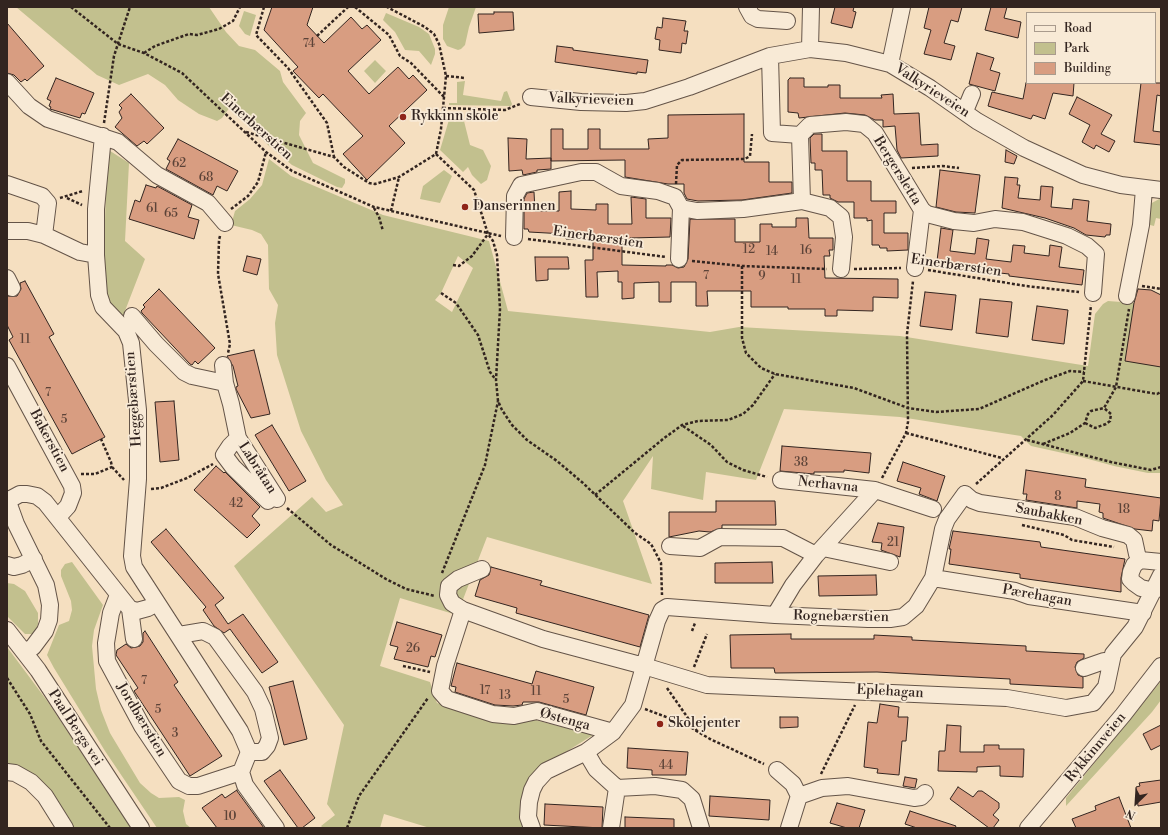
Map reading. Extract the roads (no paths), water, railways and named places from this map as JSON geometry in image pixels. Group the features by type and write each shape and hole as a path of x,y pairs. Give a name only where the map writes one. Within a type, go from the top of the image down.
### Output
{"street":[{"path":"747,7 752,16 758,19 787,21"},
{"path":"810,49 811,7"},
{"path":"890,64 902,7"},
{"name":"Valkyrieveien","path":"531,97 581,102 626,103 646,101 689,87 770,56 810,49 846,53 890,64 965,111 977,121 1024,148 1083,175 1144,189 1161,190"},
{"path":"770,56 772,133 800,136 802,201"},
{"path":"7,82 29,106 48,120 103,136 118,142 157,175 208,203 225,223"},
{"path":"965,111 972,94"},
{"name":"Bergersletta","path":"800,136 810,126 846,122 864,124 875,133 922,210 927,214 954,221 974,223 995,219 1023,222 1066,236 1087,246 1096,254 1093,293"},
{"name":"Heggebærstien","path":"103,136 96,209 96,255 99,295 103,307 126,331 131,342 138,410 137,488 132,556 134,567 180,635 240,731 250,752"},
{"path":"514,237 515,196 521,185 581,172 596,172 621,186 658,190 678,203 697,211 743,209 802,201 830,208 842,217 844,237 841,269"},
{"path":"7,184 42,196 48,203 44,235"},
{"path":"1129,290 1141,225 1144,189"},
{"path":"678,203 679,259"},
{"path":"915,268 922,210"},
{"path":"7,231 28,231 44,235 80,252 96,255"},
{"path":"132,316 156,344 184,372 192,376 225,383"},
{"path":"131,342 156,344"},
{"name":"Labråtan","path":"223,365 225,383 232,404 238,438 272,500 233,467 224,455 238,438"},
{"name":"Bakerstien","path":"7,366 72,486 73,493 68,506 58,517"},
{"name":"Nerhavna","path":"781,480 875,490 933,509"},
{"name":"Nerhavna","path":"775,615 793,585 819,552 875,490"},
{"path":"25,652 40,638 49,620 50,604 46,584 16,524 7,500 20,494 37,496 45,502 118,595 130,608 137,611 157,603"},
{"name":"Saubakken","path":"965,494 972,500 980,503 1075,517 1102,528 1128,535 1134,540 1138,555"},
{"name":"Rognebærstien","path":"650,668 656,621 662,610 667,607 775,615 868,619 890,619 903,617 916,606 932,578 943,529 947,520 965,494"},
{"path":"670,546 700,548 720,537 783,538 819,552 890,562"},
{"path":"1154,591 1141,588 1130,579 1131,572 1138,555 1161,562"},
{"path":"7,565 14,567 34,559"},
{"path":"482,569 458,579 449,586 448,595 458,607 543,639 650,668 633,705 613,732 586,752 546,771 536,782 529,802 528,817 532,828"},
{"path":"1084,668 1104,661 1110,665 1113,654 1135,627 1161,575"},
{"name":"Pærehagan","path":"932,578 1015,592 1029,596 1142,613"},
{"name":"Jordbærstien","path":"118,595 110,613 106,642 106,661 142,726 179,781 189,786 198,786 241,772"},
{"name":"Østenga","path":"458,607 440,691 447,699 493,714 514,716 537,711 613,732"},
{"path":"130,608 134,639"},
{"name":"Paal Bergs vei","path":"7,630 25,652 141,828"},
{"path":"180,635 203,631 215,637 255,692 263,709 270,738 267,746 262,752 250,752 241,772 246,788 276,828"},
{"name":"Eplehagan","path":"650,668 707,685 862,690 1007,698 1066,708 1093,703 1106,687 1110,665"},
{"name":"Rykkinnveien","path":"1028,828 1123,715 1161,666"},
{"path":"586,752 596,769 617,788 655,786 682,790 692,799 701,828"},
{"path":"777,770 806,794"},
{"path":"7,772 15,773 30,782 45,796 65,828"},
{"path":"789,828 806,794 834,786 848,786 914,798 922,797 925,792"},
{"path":"611,828 617,788"}],"place":[{"name":"Rykkinn skole","path":"403,117"},
{"name":"Danserinnen","path":"465,207"},
{"name":"Skolejenter","path":"660,724"}]}
